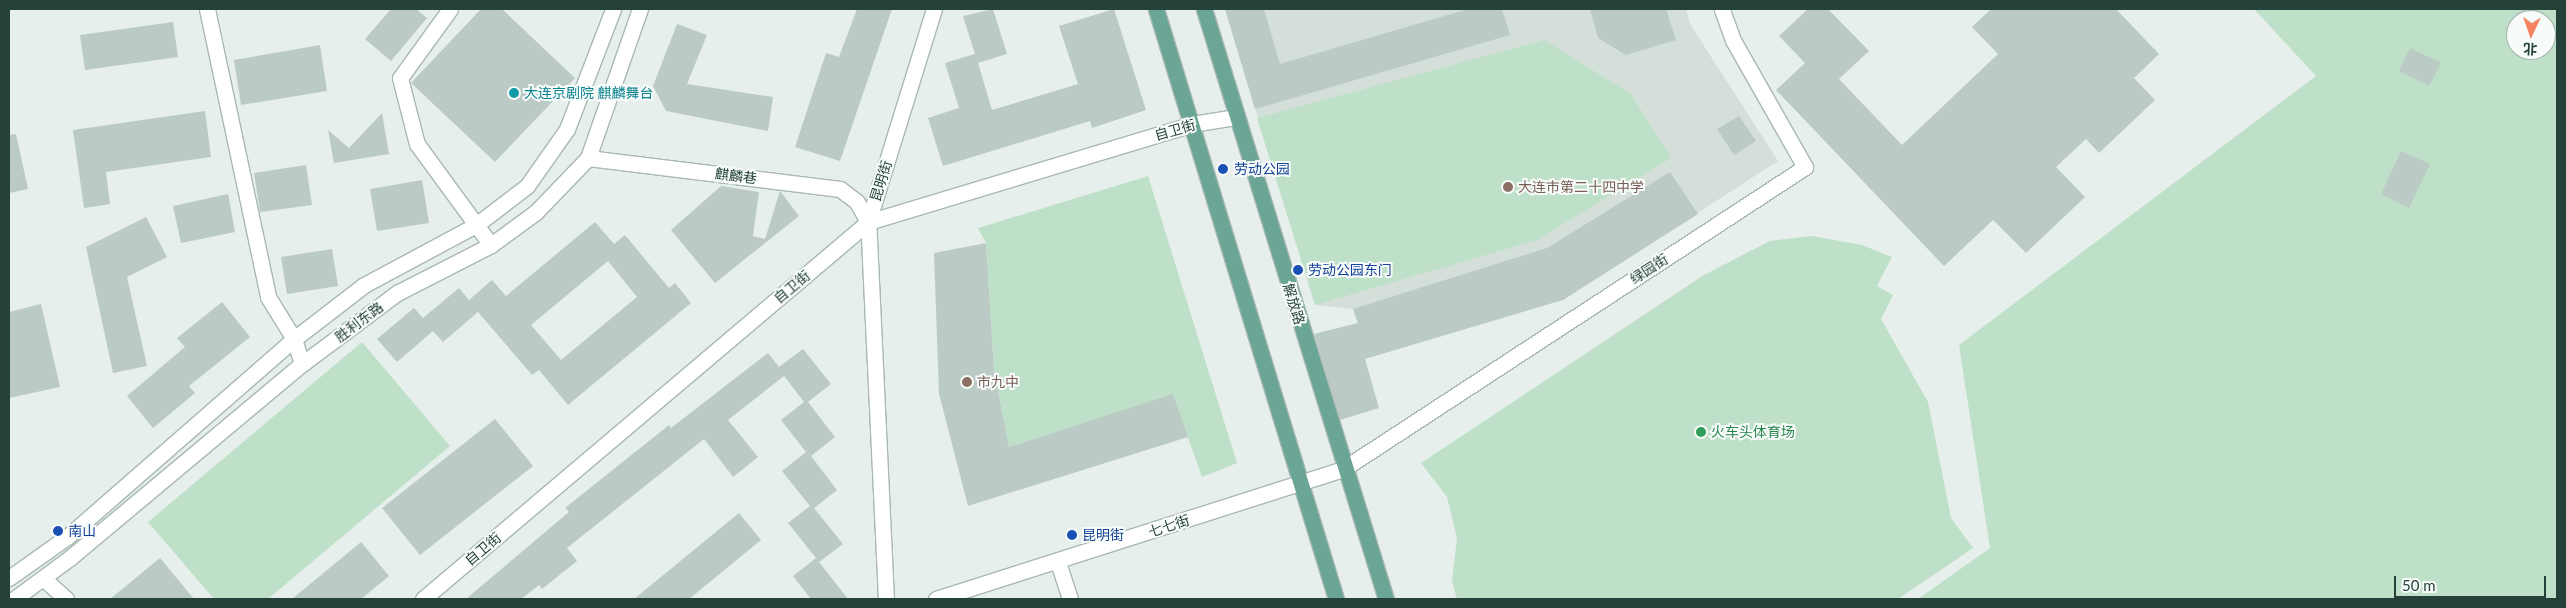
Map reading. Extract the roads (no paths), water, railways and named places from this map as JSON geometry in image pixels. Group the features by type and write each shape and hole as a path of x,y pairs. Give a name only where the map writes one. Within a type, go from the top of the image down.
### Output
{"main road":[{"path":"1156,9 1336,599"},
{"name":"解放路","path":"1204,9 1343,469 1386,599"}],"street":[{"path":"207,9 268,297 294,339 302,364"},
{"path":"450,9 400,78 417,144 490,245"},
{"path":"9,578 111,501 294,339 364,285 476,225 527,186 548,161 583,96 613,9"},
{"name":"胜利东路","path":"14,599 44,579 302,364 397,293 490,245 536,212 588,158 640,9"},
{"name":"昆明街","path":"886,599 868,222 934,9"},
{"name":"绿园街","path":"1343,469 1805,167 1733,40 1722,9"},
{"name":"自卫街","path":"423,599 868,222 1192,124 1236,117"},
{"name":"麒麟巷","path":"588,158 840,188 857,202 868,222"},
{"name":"七七街","path":"936,599 1058,562 1343,469"},
{"path":"1058,562 1070,599"},
{"path":"44,579 66,599"}],"place":[{"name":"大连京剧院 麒麟舞台","path":"514,93"},
{"name":"劳动公园","path":"1223,169"},
{"name":"大连市第二十四中学","path":"1508,187"},
{"name":"劳动公园东门","path":"1298,270"},
{"name":"市九中","path":"967,382"},
{"name":"火车头体育场","path":"1701,432"},
{"name":"南山","path":"58,531"},
{"name":"昆明街","path":"1072,535"}]}
